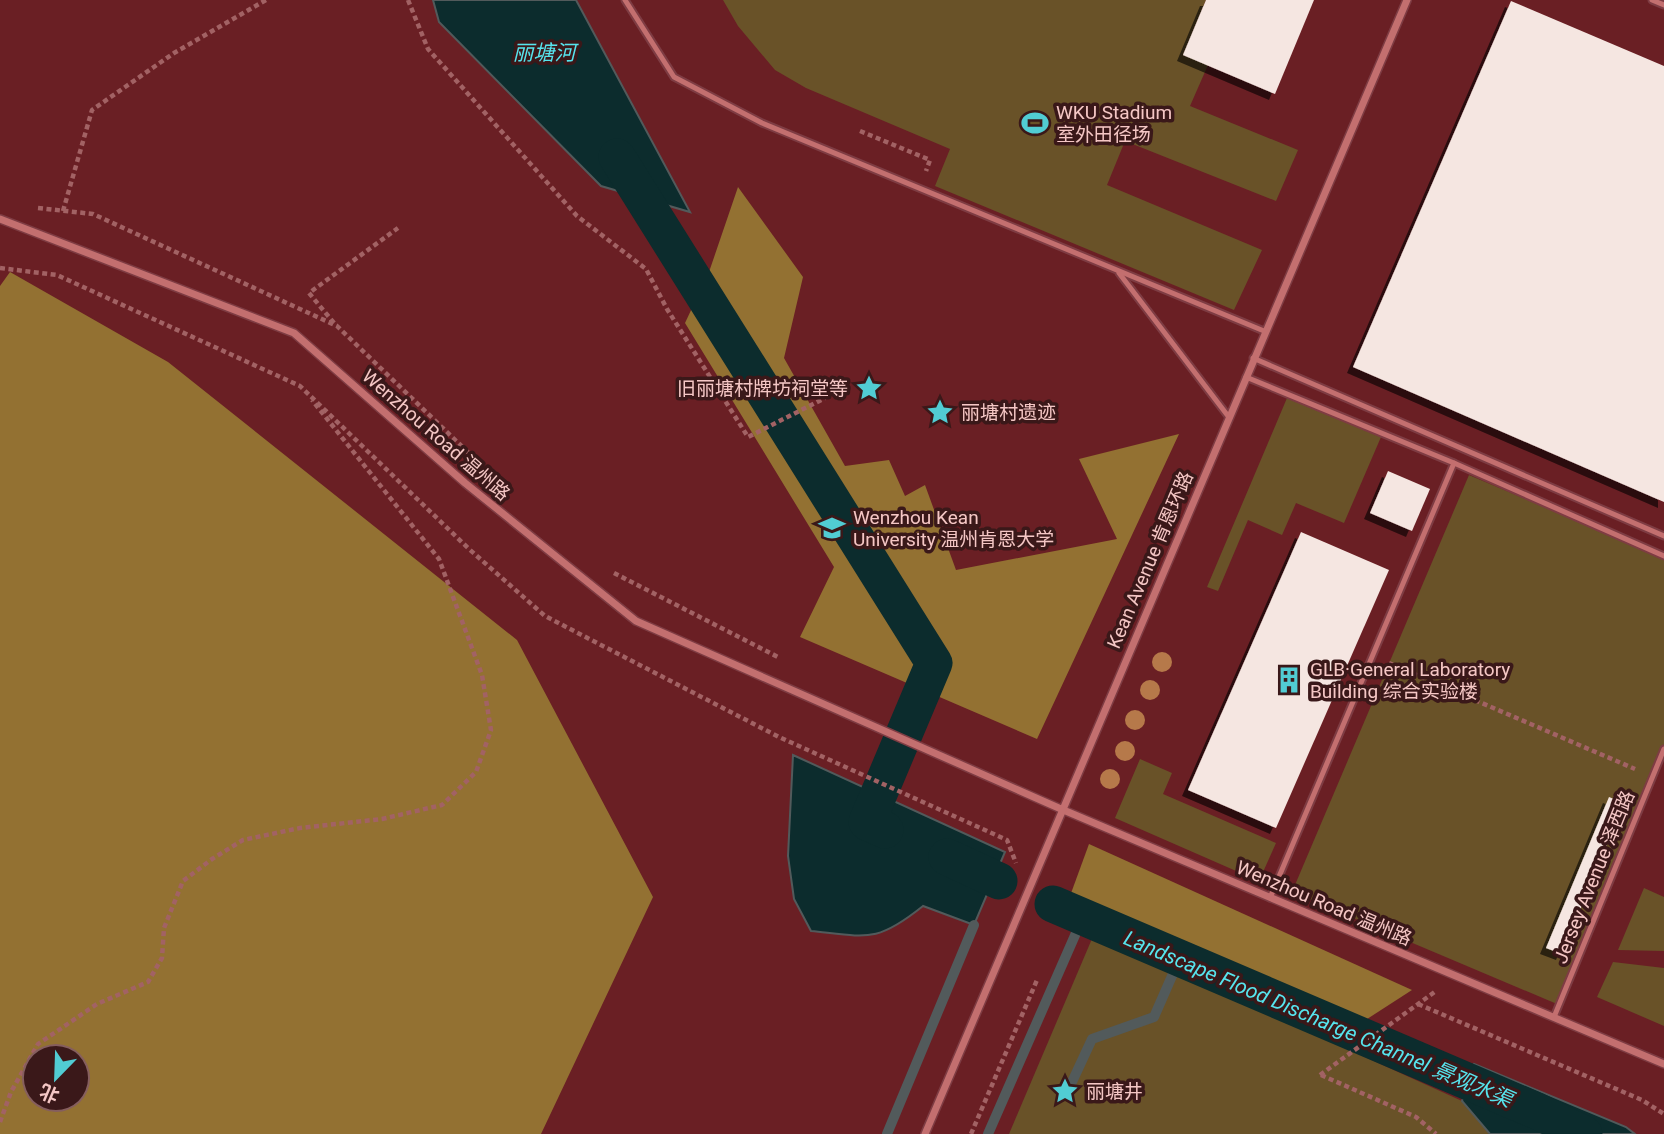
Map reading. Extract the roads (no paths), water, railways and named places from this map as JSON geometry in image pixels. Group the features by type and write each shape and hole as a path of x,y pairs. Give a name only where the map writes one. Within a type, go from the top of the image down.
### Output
{"street":[{"name":"Kean Avenue 肯恩环路","path":"925,1134 1264,331 1407,0"},
{"name":"Wenzhou Road 温州路","path":"0,219 294,333 465,483 636,621 1061,809 1664,1064"}],"lane":[{"path":"625,0 674,77 762,123 1264,331"},
{"path":"1652,0 1664,5"},
{"path":"1117,270 1228,416"},
{"path":"1253,358 1664,536"},
{"path":"1245,376 1454,463 1664,556"},
{"path":"1270,898 1454,463"},
{"name":"Jersey Avenue 泽西路","path":"1554,1017 1664,749"}],"water":[{"name":"丽塘河","path":"433,0 576,0 690,212 601,186 439,22"},
{"path":"793,755 1005,852 974,925 923,906 894,926 871,935 811,931 794,899 788,856"},
{"path":"1474,1064 1626,1127 1635,1134 1490,1134 1462,1101"}],"waterway":[{"path":"617,157 934,663 867,822 885,830"},
{"path":"947,857 999,881"},
{"name":"Landscape Flood Discharge Channel 景观水渠","path":"1053,904 1537,1111 1584,1134"},
{"path":"988,1134 1083,917"},
{"path":"887,1134 974,925"},
{"path":"1072,1082 1092,1039 1154,1017 1179,960"}],"place":[{"name":"WKU Stadium 室外田径场","path":"1035,123"},
{"name":"旧丽塘村牌坊祠堂等","path":"869,388"},
{"name":"丽塘村遗迹","path":"940,412"},
{"name":"Wenzhou Kean University 温州肯恩大学","path":"832,528"},
{"name":"GLB·General Laboratory Building 综合实验楼","path":"1289,680"},
{"name":"丽塘井","path":"1065,1091"}]}
